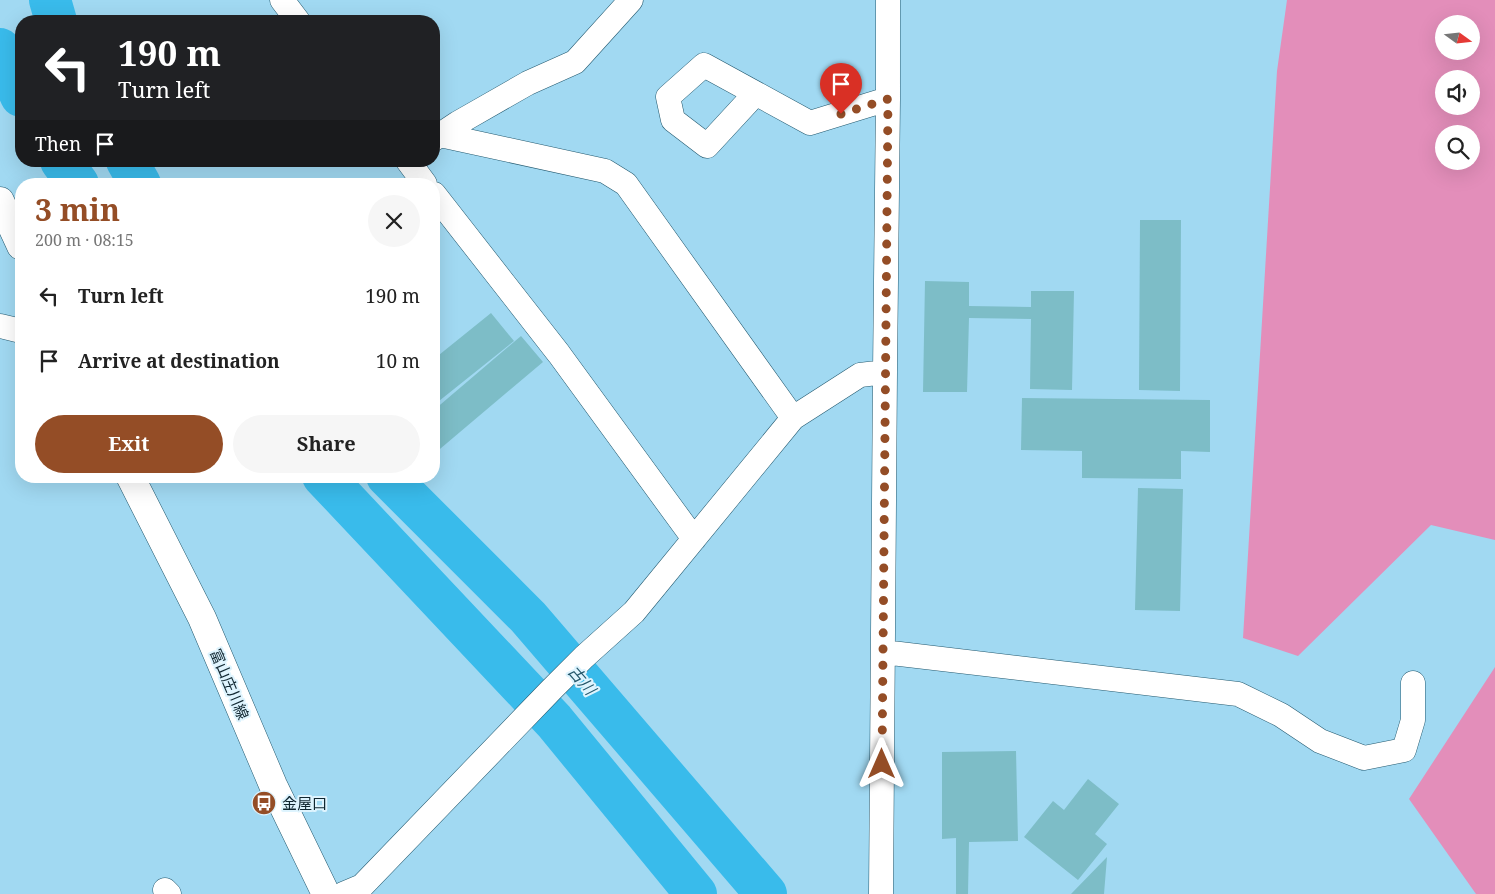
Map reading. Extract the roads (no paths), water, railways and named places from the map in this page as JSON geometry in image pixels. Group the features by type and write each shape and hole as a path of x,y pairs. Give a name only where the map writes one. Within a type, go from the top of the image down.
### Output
{"main road":[{"path":"0,201 15,233"},
{"name":"富山庄川線","path":"134,483 202,618 273,785 326,894"}],"street":[{"path":"282,0 293,15"},
{"path":"440,135 528,84 575,62 632,0"},
{"path":"881,894 888,0"},
{"path":"755,94 810,123 888,99"},
{"path":"440,138 605,171 626,184 793,418"},
{"path":"412,167 421,178"},
{"path":"440,202 559,354 694,539"},
{"path":"0,326 15,330"},
{"path":"343,894 362,886 522,719 584,657 634,612 793,418 860,375 885,372"},
{"path":"883,652 1238,694 1281,715 1320,741 1364,758 1404,750 1412,720 1413,683"}],"waterway":[{"name":"古川","path":"50,0 54,15"},
{"path":"0,49 15,83"},
{"path":"65,167 74,178"},
{"name":"古川","path":"130,167 137,178"},
{"path":"330,483 554,721 696,894"},
{"name":"古川","path":"394,483 528,617 766,894"}],"place":[{"name":"金屋口","path":"264,803"}]}
